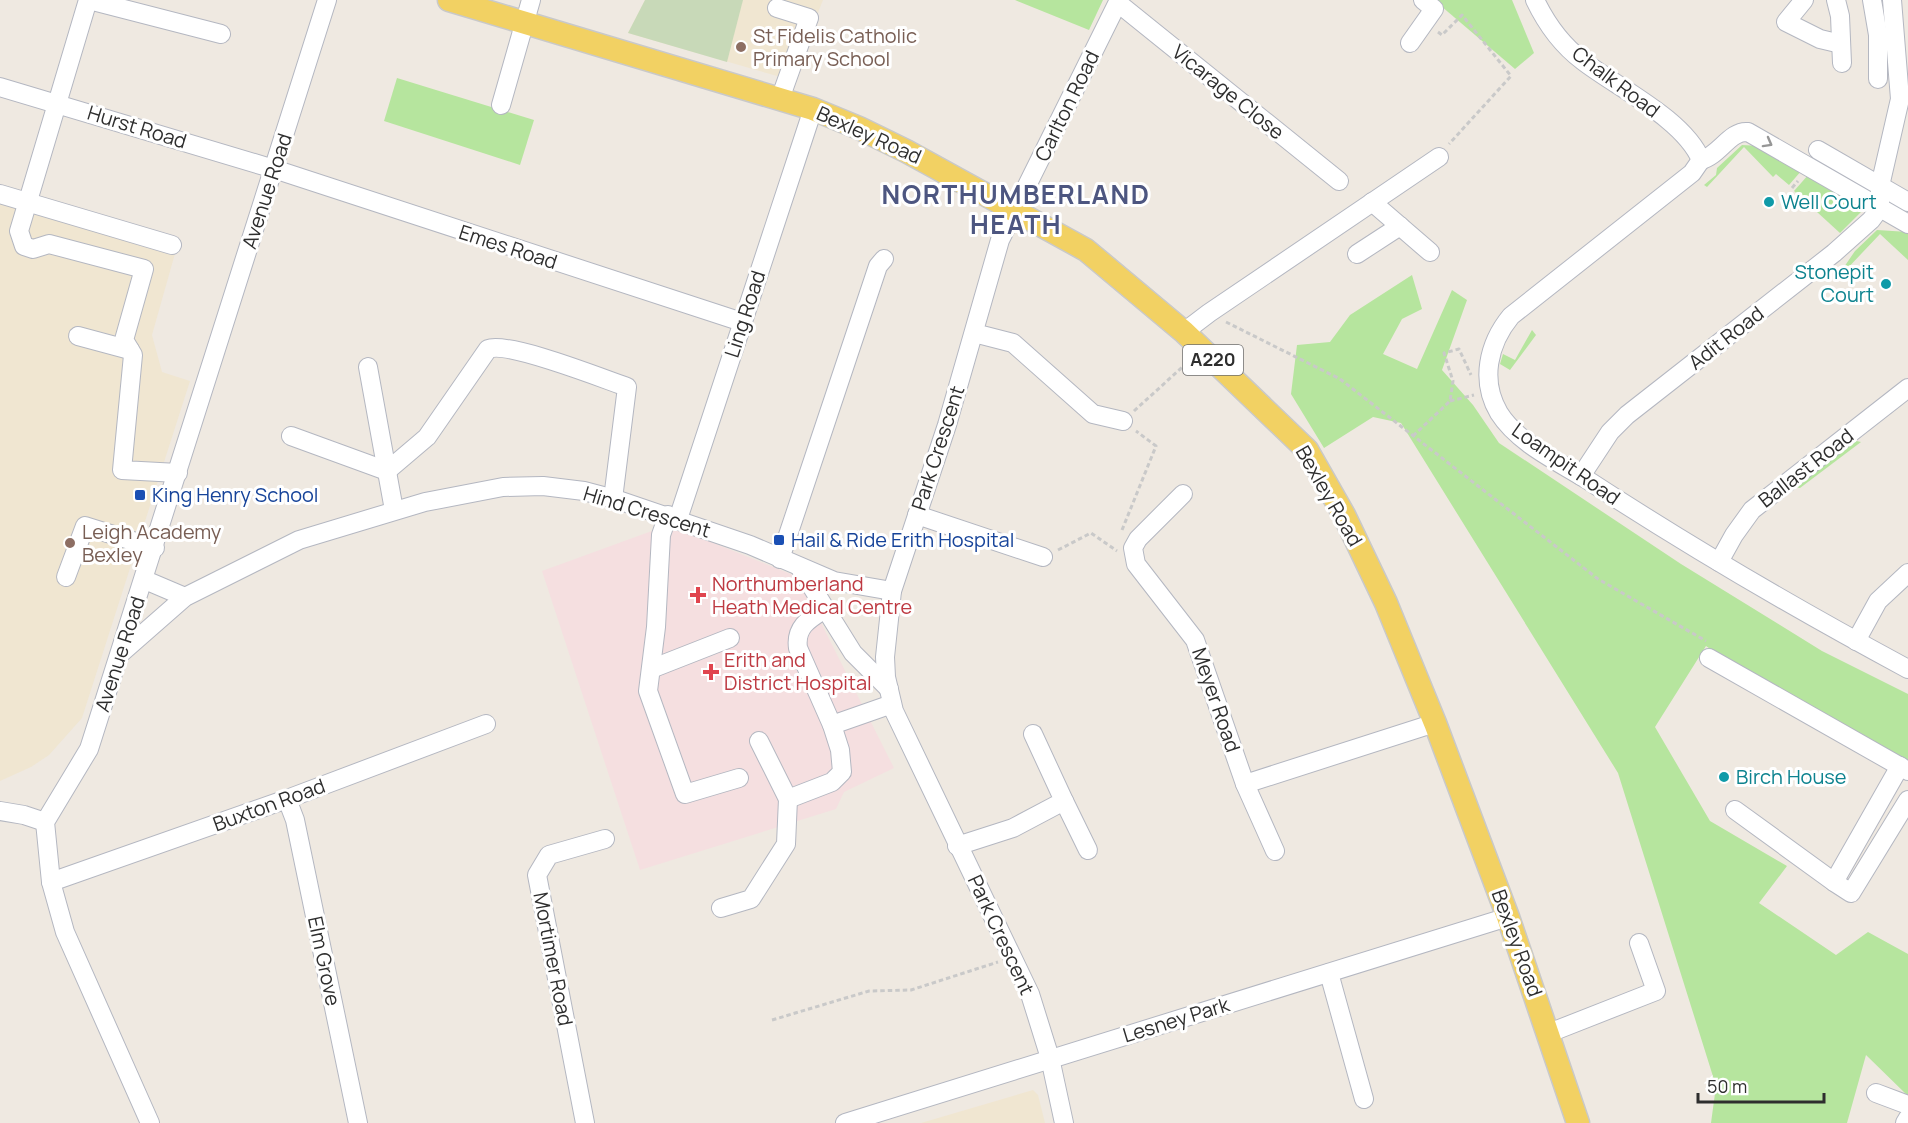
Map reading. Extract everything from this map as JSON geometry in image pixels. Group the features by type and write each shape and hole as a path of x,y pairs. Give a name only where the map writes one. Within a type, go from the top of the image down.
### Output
{"main road":[{"name":"Bexley Road","path":"449,0 813,109 915,155 1014,212 1040,222 1086,250 1184,332 1307,450 1344,515 1386,603 1413,674 1435,723 1508,917 1578,1123"}],"street":[{"path":"178,473 122,470 133,355 124,340 144,269 50,244 33,249 24,246 19,231 89,0 221,34"},
{"name":"Avenue Road","path":"45,822 89,749 155,548 327,0"},
{"path":"501,105 531,0"},
{"path":"1410,43 1434,9 1423,0"},
{"name":"Chalk Road","path":"1535,0 1557,35 1569,49 1672,125 1690,141 1701,160"},
{"path":"1804,0 1786,22 1820,39 1841,53 1836,0"},
{"path":"1872,0 1878,35 1878,79"},
{"path":"1892,0 1900,99 1880,186 1880,207 1908,224"},
{"name":"Vicarage Close","path":"1119,2 1339,181"},
{"name":"Carlton Road","path":"1014,212 1119,2"},
{"path":"777,8 809,18 780,99"},
{"name":"Hurst Road","path":"0,87 274,169"},
{"name":"Ling Road","path":"739,778 685,794 648,691 656,627 661,535 673,517 742,322 813,109"},
{"name":"Loampit Road","path":"1880,207 1748,132 1739,133 1710,158 1701,160 1692,173 1510,316 1494,341 1490,355 1491,392 1499,413 1508,425 1581,476 1719,562 1908,669"},
{"path":"1818,150 1908,202"},
{"path":"1184,332 1439,157"},
{"name":"Emes Road","path":"274,169 742,322"},
{"path":"0,194 172,245"},
{"path":"1372,202 1430,252"},
{"name":"Adit Road","path":"1581,476 1610,432 1627,415 1834,253 1871,220 1880,207"},
{"name":"Park Crescent","path":"890,697 885,657 892,591 974,333 1000,240 1014,212"},
{"path":"1357,255 1400,226"},
{"path":"780,559 878,266 884,259"},
{"path":"974,333 1013,343 1093,414 1123,421"},
{"path":"78,336 130,350"},
{"path":"387,471 427,437 488,349 495,346 532,355 627,387 613,499"},
{"path":"368,367 394,510"},
{"name":"Ballast Road","path":"1719,562 1734,535 1752,510 1908,388"},
{"path":"291,436 387,471"},
{"name":"Hind Crescent","path":"119,654 185,597 298,540 394,510 503,487 543,486 584,491 673,517 750,545 834,581 892,591"},
{"name":"Meyer Road","path":"1183,494 1138,539 1133,548 1136,564 1195,640 1245,784 1275,851"},
{"path":"917,515 1043,557"},
{"path":"66,577 85,526 155,548"},
{"name":"Park Crescent","path":"800,568 853,653 890,697 957,846 1030,994 1050,1059 1064,1123"},
{"path":"1856,641 1878,602 1908,573"},
{"path":"144,580 185,597"},
{"path":"788,799 832,782 842,772 840,750 832,725 796,639 801,627 825,609"},
{"path":"651,669 730,638"},
{"path":"1710,651 1904,768 1834,882"},
{"path":"832,725 890,697"},
{"path":"1245,784 1435,723"},
{"name":"Buxton Road","path":"51,882 287,800 486,724"},
{"path":"1034,734 1088,850"},
{"path":"721,908 751,899 786,844 788,799 759,741"},
{"name":"Elm Grove","path":"287,800 295,820 357,1123"},
{"path":"1735,810 1851,893 1908,800"},
{"path":"957,846 1013,828 1064,801"},
{"path":"0,812 24,815 45,822 51,882 65,932 150,1123"},
{"name":"Mortimer Road","path":"585,1123 537,875 549,855 604,840"},
{"name":"Lesney Park","path":"844,1123 1508,917"},
{"path":"1549,1033 1656,991 1639,943"},
{"path":"1329,972 1364,1099"},
{"path":"1876,1093 1908,1105"},
{"path":"1905,1123 1908,1118"}],"path":[{"path":"1423,24 1442,34 1462,15 1511,76 1439,157"},
{"path":"1209,313 1340,379 1598,579 1710,651"},
{"path":"1450,401 1453,381 1444,353 1456,349 1461,352 1472,377"},
{"path":"1125,521 1156,446 1123,421 1173,374 1202,351"},
{"path":"1413,436 1450,401 1491,392"},
{"path":"1043,557 1091,533 1114,549"},
{"path":"772,1020 869,991 911,990 1013,956"}],"shaded area":[{"name":"St Fidelis Catholic Primary School","path":"645,0 823,0 791,80 628,33"},
{"name":"Leigh Academy Bexley","path":"0,198 176,250 152,335 162,372 190,381 82,718 49,755 31,767 0,781"},
{"name":"Erith and District Hospital","path":"660,528 676,528 798,577 894,768 844,792 836,809 640,870 542,571"},
{"path":"1033,1090 1038,1095 1045,1123 921,1123"}],"green space":[{"path":"645,0 743,0 727,62 628,33"},
{"path":"1015,0 1103,0 1089,30"},
{"path":"1434,0 1512,0 1534,53 1515,69"},
{"path":"397,78 534,120 520,165 384,121"},
{"path":"1742,145 1760,146 1802,170 1789,185 1776,174 1773,177 1744,147 1707,187 1704,185 1716,175 1717,168"},
{"path":"1809,174 1859,203 1862,211 1840,233 1794,191"},
{"path":"1877,230 1908,232 1908,260 1880,234 1844,272 1842,270 1855,251"},
{"path":"1412,275 1422,309 1402,319 1383,354 1417,369 1452,290 1467,300 1442,370 1473,405 1499,443 1681,564 1822,651 1908,694 1908,764 1834,734 1706,646 1655,727 1710,821 1787,866 1759,903 1836,955 1868,932 1908,954 1908,1096 1866,1055 1847,1123 1711,1123 1716,1086 1618,773 1401,423 1373,417 1324,448 1291,394 1297,345 1330,342 1350,315"},
{"path":"1532,330 1536,335 1510,370 1500,364 1503,354 1515,360"},
{"path":"1852,440 1861,442 1800,488 1793,487"}],"place":[{"name":"St Fidelis Catholic Primary School","path":"741,47"},
{"name":"Well Court","path":"1769,202"},
{"name":"Stonepit Court","path":"1886,284"},
{"name":"King Henry School","path":"140,495"},
{"name":"Hail & Ride Erith Hospital","path":"779,540"},
{"name":"Leigh Academy Bexley","path":"70,543"},
{"name":"Northumberland Heath Medical Centre","path":"698,595"},
{"name":"Erith and District Hospital","path":"711,672"},
{"name":"Birch House","path":"1724,777"}],"district":[{"name":"NORTHUMBERLAND HEATH","path":"1016,210"}]}
